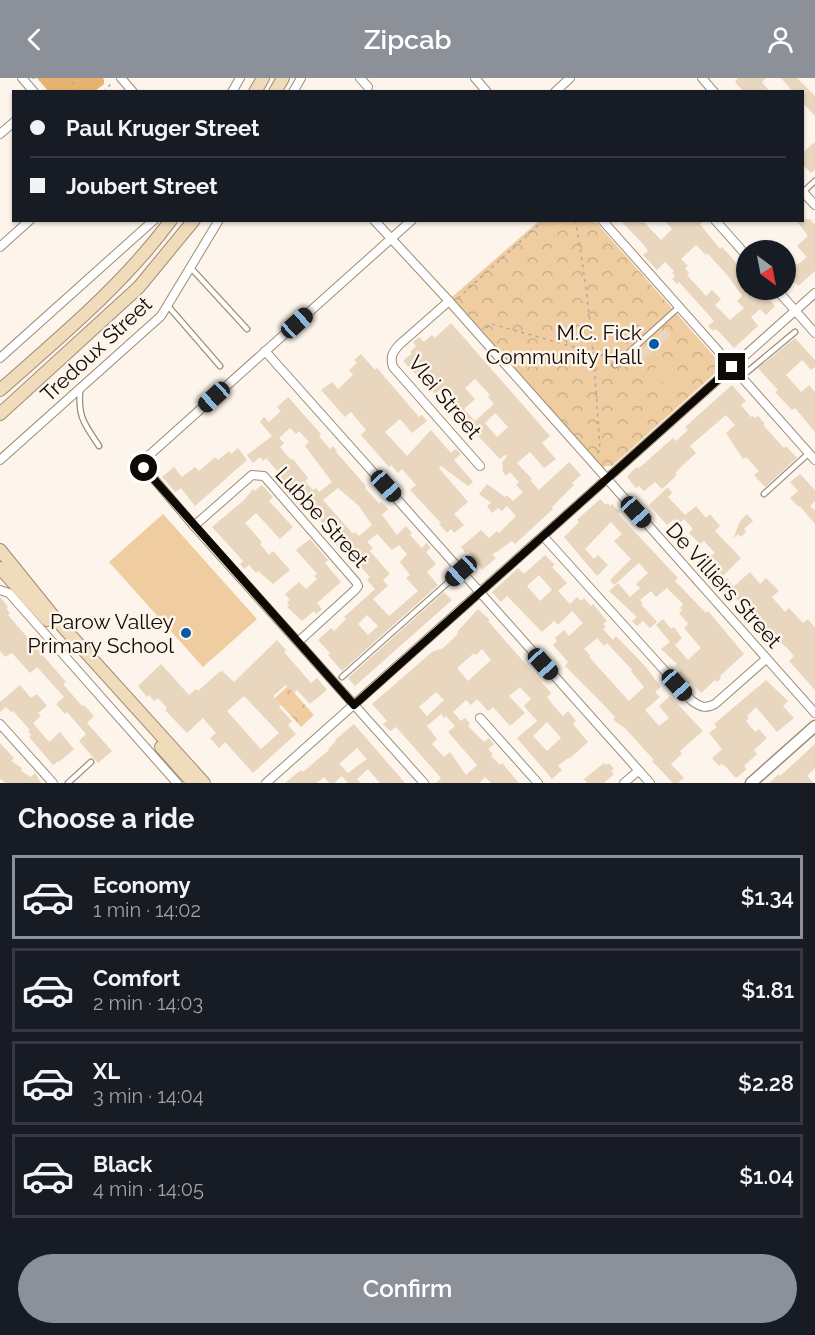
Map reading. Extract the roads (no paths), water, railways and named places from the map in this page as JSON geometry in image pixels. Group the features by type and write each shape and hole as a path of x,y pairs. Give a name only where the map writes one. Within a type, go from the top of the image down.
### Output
{"main road":[{"path":"0,390 84,316 128,272 169,222"},
{"path":"0,414 139,287 192,222"},
{"path":"0,550 54,617 204,783"},
{"path":"0,568 193,783"}],"street":[{"path":"22,78 32,90"},
{"path":"360,78 368,87"},
{"path":"475,78 485,90"},
{"path":"557,90 570,78"},
{"path":"702,78 712,90"},
{"path":"119,79 131,90"},
{"path":"0,134 12,124"},
{"path":"804,193 815,205"},
{"path":"0,247 28,222"},
{"path":"0,358 150,222"},
{"name":"Tredoux Street","path":"0,460 161,316 218,222"},
{"name":"De Villiers Street","path":"376,222 449,301 815,713"},
{"path":"410,222 146,458 143,464 194,526 424,783"},
{"path":"604,222 812,456"},
{"path":"717,222 736,244"},
{"path":"266,783 815,293"},
{"path":"786,300 815,333"},
{"name":"Vlei Street","path":"449,301 399,345 391,360 393,367 480,466"},
{"path":"265,351 650,783"},
{"name":"Lubbe Street","path":"194,526 252,475 264,476 358,586 298,642"},
{"path":"543,536 692,701 700,707 707,708 715,704 766,659"},
{"path":"0,590 9,593 177,783"},
{"path":"480,718 538,783"},
{"path":"0,724 53,783"},
{"path":"751,783 815,726"},
{"path":"624,783 638,771"}],"lane":[{"path":"191,268 246,329"},
{"path":"168,306 220,366"},
{"path":"615,365 679,307"},
{"path":"741,377 795,332"},
{"path":"80,390 78,409 99,446"},
{"path":"764,494 812,456"},
{"path":"342,677 461,571"},
{"path":"68,783 91,762"}],"place":[{"name":"M.C. Fick Community Hall","path":"654,344"},
{"name":"Parow Valley Primary School","path":"186,633"}]}
